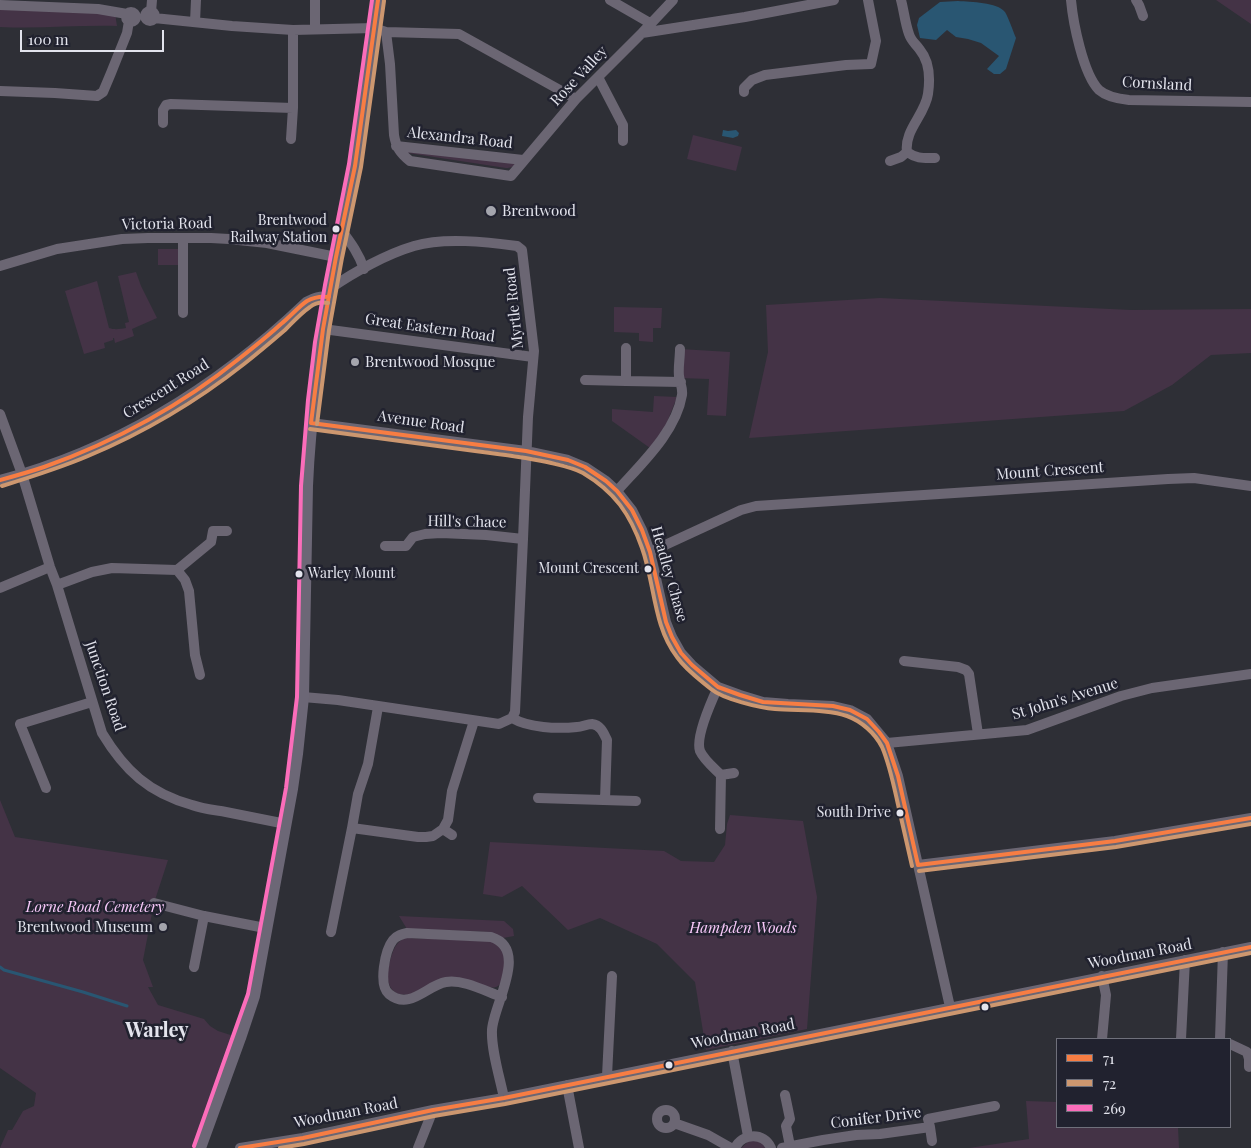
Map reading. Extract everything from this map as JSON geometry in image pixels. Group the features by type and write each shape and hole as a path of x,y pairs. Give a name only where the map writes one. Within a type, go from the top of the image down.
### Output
{"main road":[{"path":"200,1148 254,996 297,754 303,697 306,486 311,423 323,329 355,166 378,0"}],"street":[{"path":"0,91 96,96 103,92 127,33 152,0"},
{"path":"195,22 196,0"},
{"path":"315,28 316,0"},
{"path":"610,0 650,23"},
{"name":"Rose Valley","path":"511,176 576,99 673,0"},
{"path":"642,33 834,0"},
{"path":"744,92 744,88 752,80 765,75 872,64 876,41 868,0"},
{"path":"901,0 909,34 924,56 928,68 928,96 908,136 907,152"},
{"name":"Cornsland","path":"1071,0 1072,12 1085,66 1089,76 1099,89 1107,95 1129,100 1251,102"},
{"path":"1136,0 1142,16"},
{"path":"0,5 98,10 140,17 293,30 374,28 386,32 459,34 576,99"},
{"path":"291,139 293,30"},
{"path":"386,32 396,146"},
{"path":"598,76 623,125 623,140"},
{"path":"163,123 166,105 171,104 293,108"},
{"name":"Alexandra Road","path":"396,146 523,160"},
{"name":"Alexandra Road","path":"396,146 401,154 410,161 511,176"},
{"path":"907,152 923,158 935,158"},
{"path":"890,161 901,157 907,152"},
{"path":"342,231 355,248 364,269"},
{"path":"183,238 183,312"},
{"name":"Victoria Road","path":"0,266 57,249 122,239 229,239 267,243 336,257"},
{"name":"Myrtle Road","path":"330,292 345,278 388,256 414,246 432,243 471,242 517,246 522,250 532,330 533,358"},
{"name":"Crescent Road","path":"0,480 84,452 152,418 201,387 242,357 306,302 314,297 324,296 330,292"},
{"name":"Great Eastern Road","path":"323,329 533,358"},
{"path":"626,348 626,380"},
{"path":"618,491 651,453 671,425 682,396 679,378 680,349"},
{"path":"303,697 338,700 499,724 512,718 515,712 526,451 533,358"},
{"path":"585,380 681,382"},
{"name":"Junction Road","path":"0,414 22,474 102,733 120,761 142,781 164,796 194,806 286,824"},
{"name":"Avenue Road","path":"311,423 526,451"},
{"name":"Headley Chase","path":"526,451 568,460 585,467 618,491 632,510 642,530 650,552 666,622 672,637 681,653 692,665 718,687 763,702 833,706 850,710 867,719 879,732 887,743 898,776 950,1007"},
{"name":"Mount Crescent","path":"650,552 741,510 756,506 1168,479 1194,478 1251,486"},
{"path":"57,585 92,572 112,568 177,570 211,542 213,531 226,531"},
{"name":"Hill's Chace","path":"385,546 406,546 413,537 441,533 523,539"},
{"path":"0,588 50,567"},
{"path":"177,570 185,580 189,591 195,655 200,675"},
{"path":"910,664 958,667 966,670 969,674 978,734"},
{"name":"St John's Avenue","path":"887,743 1027,730 1121,696 1152,688 1251,674"},
{"path":"718,687 699,737 699,749 721,775 720,830"},
{"path":"46,788 20,724 92,702"},
{"path":"331,932 358,794 368,764 378,707"},
{"path":"512,718 522,723 539,727 578,727 592,724 599,726 607,740 605,800"},
{"path":"352,828 418,837 433,836 447,832 452,791 474,721"},
{"path":"721,775 734,773"},
{"path":"538,798 636,801"},
{"path":"918,865 1115,841 1251,818"},
{"path":"154,903 204,916 266,928"},
{"path":"194,967 204,916"},
{"path":"502,997 454,981 439,984 413,998 395,998 387,992 383,981 388,950 394,939 407,933 491,937 498,939 506,947 509,960 507,980 502,997 493,1023 492,1030 504,1098"},
{"name":"Woodman Road","path":"240,1148 301,1143 433,1110 504,1098 1251,947"},
{"path":"1220,1038 1223,952"},
{"path":"1181,1038 1185,960"},
{"path":"607,1076 612,976"},
{"path":"1102,976 1106,995 1102,1038"},
{"path":"1231,1044 1247,1052 1249,1067"},
{"path":"732,1051 748,1136"},
{"path":"567,1085 579,1148"},
{"path":"785,1095 790,1119 786,1126 786,1147"},
{"name":"Conifer Drive","path":"786,1147 856,1135 880,1134 929,1119 995,1106"},
{"path":"418,1148 433,1110"},
{"path":"929,1119 932,1141"},
{"path":"674,1123 708,1135 731,1148"},
{"path":"735,1148 737,1144 748,1136 760,1137 771,1148"}],"green space":[{"path":"1216,0 1251,0 1251,24"},
{"path":"0,5 115,13 117,26 0,27"},
{"path":"693,135 742,147 736,171 687,159"},
{"path":"406,151 516,163 512,167 506,168 408,153"},
{"path":"158,249 179,249 179,265 158,265"},
{"path":"136,272 157,318 132,329 134,336 115,343 113,338 113,340 104,343 105,348 84,354 65,291 97,281 109,328 126,328 125,323 129,322 118,276"},
{"path":"880,298 1131,310 1251,309 1251,353 1211,355 1172,385 1124,411 749,438 768,352 766,305"},
{"path":"614,307 662,308 661,328 653,328 653,342 639,341 639,333 614,332"},
{"path":"680,349 730,352 726,416 707,415 709,379 679,378"},
{"path":"654,396 677,397 666,425 650,448 612,421 612,409 653,412"},
{"name":"Lorne Road Cemetery","path":"0,800 15,837 168,860 154,903 143,960 153,987 148,987 158,1005 204,1019 218,1031 240,1038 200,1148 0,1148 8,1130 12,1130 23,1111 34,1106 36,1093 0,1068"},
{"name":"Hampden Woods","path":"730,815 803,821 817,897 807,1029 706,1050 695,982 657,944 600,918 568,930 522,886 502,897 483,894 490,842 664,851 681,861 714,862 725,845"},
{"path":"399,916 504,921 513,929 514,936 503,938 490,932 407,929"},
{"path":"406,938 493,942 501,948 503,953 504,969 502,980 498,986 488,987 459,978 448,977 415,993 407,995 396,992 389,984 389,965 396,945"},
{"path":"1026,1101 1056,1102 1056,1128 1178,1128 1179,1148 969,1148 1029,1139"},
{"path":"750,1140 761,1141 767,1148 741,1148"}],"water":[{"path":"958,1 990,4 1005,12 1016,38 1006,69 1000,74 994,74 987,69 999,56 981,43 956,37 947,30 936,40 920,38 917,25 919,18 940,2"},
{"path":"723,130 736,130 739,133 738,136 733,138 722,136"}],"waterway":[{"path":"0,967 4,970 127,1006"}],"transit line":[{"name":"269","path":"194,1146 248,994 286,788 297,697 301,486 308,400 315,342 349,164 372,0"},
{"name":"71","path":"311,423 323,329 355,166 378,0"},
{"name":"72","path":"317,424 329,330 361,167 384,1"},
{"name":"71","path":"0,480 70,457 146,421 171,407 218,375 307,301 318,297 329,297"},
{"name":"72","path":"2,486 77,460 109,447 149,427 226,378 312,306 319,303 328,303"},
{"name":"71","path":"311,423 526,451 568,460 585,467 606,481 617,491 632,510 642,530 650,552 666,622 681,653 692,665 718,687 740,695 763,702 833,706 850,710 867,719 879,732 887,743 898,776 918,865"},
{"name":"72","path":"310,429 538,460 574,469 594,480 613,496 632,525 642,548 663,632 677,657 689,670 717,693 733,699 768,708 822,711 847,716 867,728 876,737 889,766 912,866"},
{"name":"71","path":"918,865 1115,841 1251,818"},
{"name":"72","path":"919,871 1116,847 1251,824"},
{"name":"71","path":"240,1148 303,1138 433,1110 504,1098 1251,947"},
{"name":"72","path":"280,1148 1251,953"}],"place":[{"name":"Brentwood","path":"491,211"},
{"name":"Brentwood Railway Station","path":"336,229"},
{"name":"Brentwood Mosque","path":"355,362"},
{"name":"Mount Crescent","path":"648,569"},
{"name":"Warley Mount","path":"299,574"},
{"name":"South Drive","path":"900,813"},
{"name":"Brentwood Museum","path":"163,927"}],"district":[{"name":"Warley","path":"157,1031"}]}
